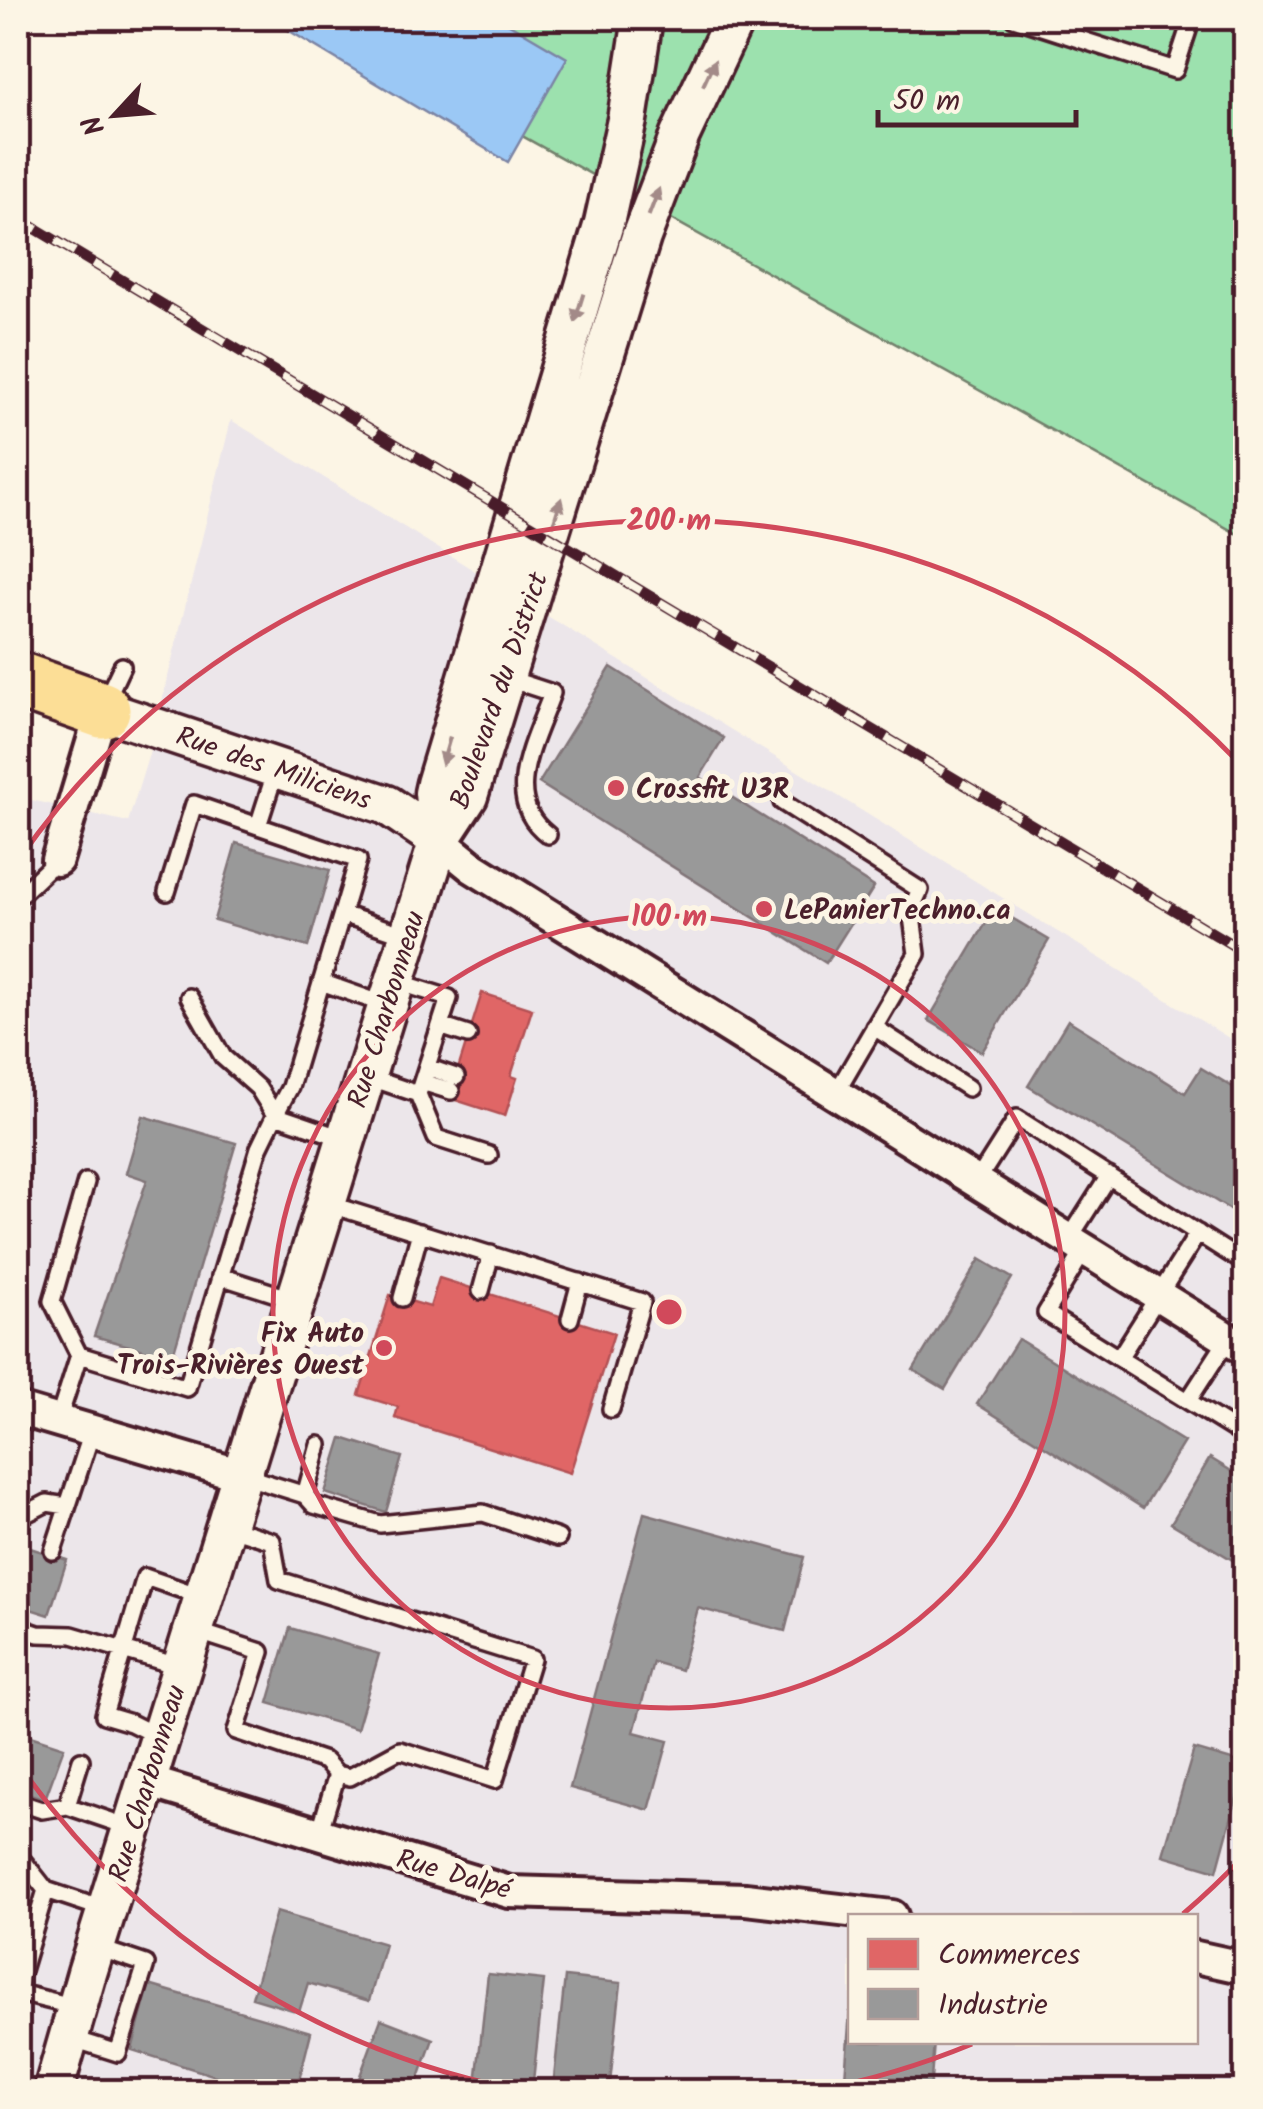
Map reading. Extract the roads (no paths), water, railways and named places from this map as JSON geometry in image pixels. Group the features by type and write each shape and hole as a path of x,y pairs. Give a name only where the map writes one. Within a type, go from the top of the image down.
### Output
{"highway":[{"path":"18,680 112,688"}],"street":[{"name":"Boulevard du District","path":"438,840 436,784 604,223 627,120 643,18"},
{"name":"Boulevard du District","path":"438,840 464,806 648,217 689,115 735,18"},
{"name":"Rue des Miliciens","path":"112,688 277,766 398,810 438,840"},
{"path":"57,860 112,688"},
{"name":"Rue Charbonneau","path":"53,2092 438,840"},
{"path":"438,840 472,867 1159,1296 1239,1341"},
{"path":"18,1409 241,1475"},
{"name":"Rue Dalpé","path":"146,1781 510,1892 746,1900 874,1914"},
{"path":"1198,1957 1246,1968"}],"lane":[{"path":"1014,18 1175,70 1192,18"},
{"path":"506,678 552,693 522,784 522,802 529,817 548,835"},
{"path":"258,826 277,766"},
{"path":"782,802 920,890 910,909 918,954 836,1093"},
{"path":"79,1355 187,1388 258,1148 290,1087 358,860 194,804 167,892"},
{"path":"18,897 57,860"},
{"path":"342,914 408,936"},
{"path":"320,982 449,998 423,1081 436,1138 490,1155"},
{"path":"189,997 223,1057 258,1088 275,1116 345,1139"},
{"path":"440,1026 468,1035"},
{"path":"874,1027 968,1088"},
{"path":"364,1076 453,1084"},
{"path":"976,1181 1016,1118 1246,1264"},
{"path":"1109,1176 1046,1313 1188,1402 1244,1432"},
{"path":"58,1421 79,1355 52,1301 86,1182"},
{"path":"325,1203 642,1302 611,1409"},
{"path":"402,1298 420,1232"},
{"path":"1119,1358 1198,1233"},
{"path":"481,1291 491,1254"},
{"path":"220,1276 295,1300"},
{"path":"570,1319 580,1282"},
{"path":"1188,1402 1239,1341"},
{"path":"53,1550 92,1432"},
{"path":"305,1496 319,1445"},
{"path":"241,1475 305,1496 314,1505 380,1524 483,1513 558,1538"},
{"path":"18,1518 47,1504 67,1506"},
{"path":"160,1737 104,1715 145,1577 261,1652 236,1731 326,1761 337,1774 350,1777 400,1750 495,1780 532,1659 279,1580 272,1541 225,1526"},
{"path":"18,1627 123,1648 181,1667"},
{"path":"67,1806 81,1760"},
{"path":"320,1834 337,1774"},
{"path":"18,1802 42,1810 67,1806 132,1828"},
{"path":"18,1862 24,1862 46,1890 106,1910"},
{"path":"46,1890 18,1993 72,2022 118,2054 146,1964 95,1947"}],"water":[{"path":"268,18 499,18 567,58 508,162"}],"railway":[{"path":"18,218 1246,953"}],"place":[{"name":"Crossfit U3R","path":"616,788"},
{"name":"LePanierTechno.ca","path":"764,909"},
{"name":"Fix Auto Trois-Rivières Ouest","path":"384,1348"}]}
